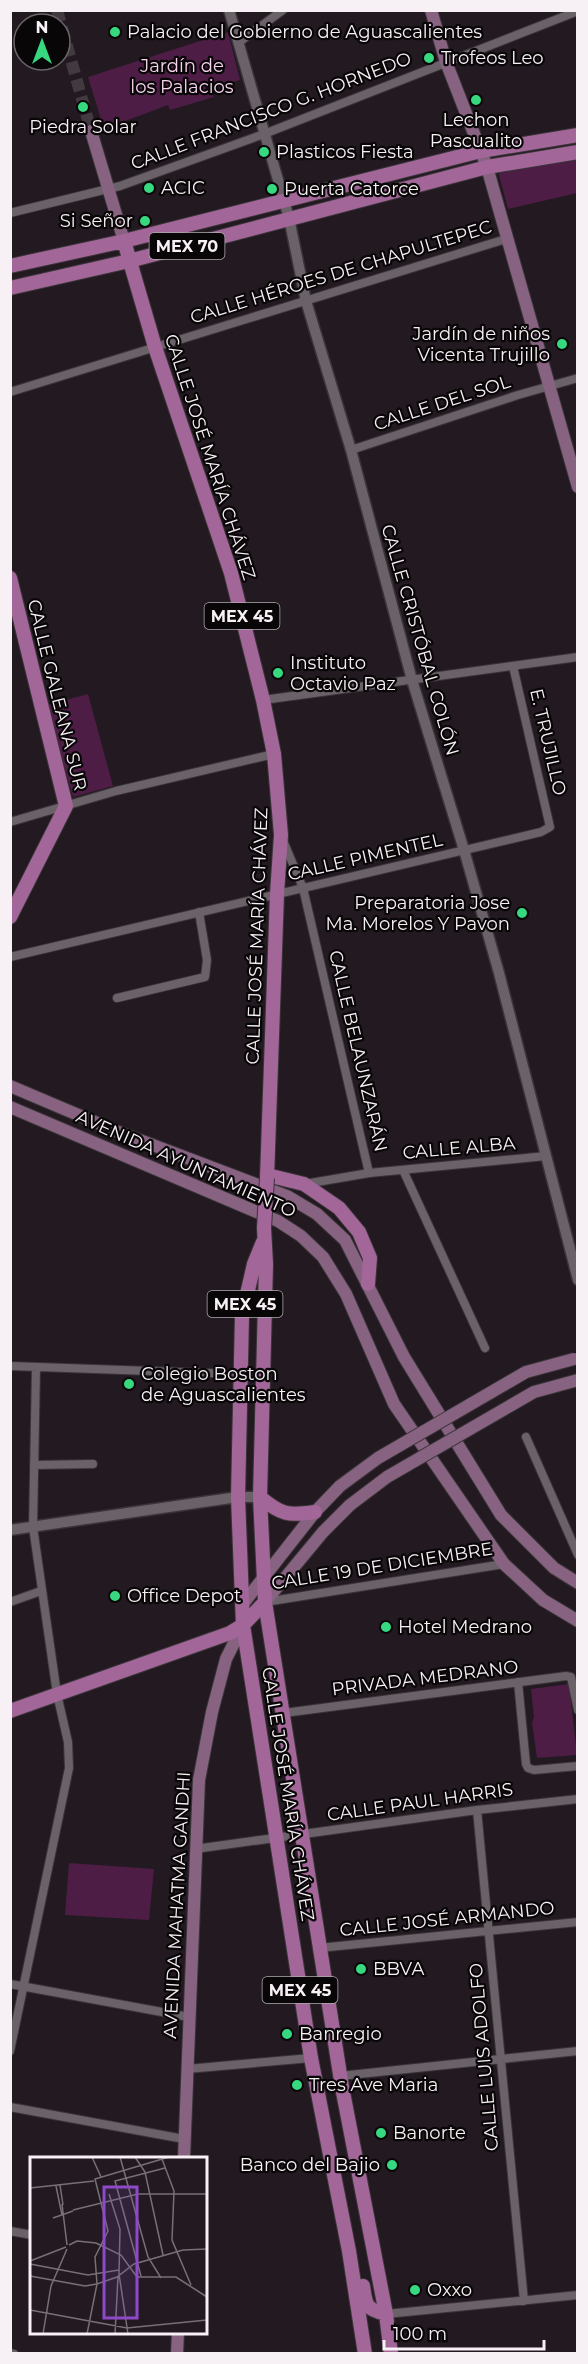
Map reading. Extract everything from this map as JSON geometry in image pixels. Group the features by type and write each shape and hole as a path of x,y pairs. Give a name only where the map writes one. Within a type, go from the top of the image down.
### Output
{"main road":[{"path":"431,10 446,62 487,167 509,238 548,386 578,487"},
{"path":"92,131 124,241"},
{"name":"MEX 70","path":"10,266 124,241 481,151 578,135"},
{"name":"MEX 70","path":"10,288 129,261 487,167 578,152"},
{"name":"MEX 45","path":"124,241 129,261"},
{"name":"CALLE JOSÉ MARÍA CHÁVEZ","path":"129,261 155,347 231,573 274,754 281,835 264,1233 266,1264 260,1497 262,1578 340,2076 386,2314 391,2354"},
{"name":"CALLE GALEANA SUR","path":"10,578 66,806 10,917"},
{"name":"AVENIDA AYUNTAMIENTO","path":"10,1086 116,1131 287,1196 317,1214 345,1240 404,1357 501,1515 554,1568 578,1584"},
{"name":"AVENIDA AYUNTAMIENTO","path":"10,1107 278,1221 301,1236 322,1257 346,1294 394,1404 504,1564 543,1600 578,1621"},
{"path":"267,1177 304,1184 339,1208 359,1232 370,1258 368,1284"},
{"name":"CALLE JOSÉ MARÍA CHÁVEZ","path":"264,1233 242,1316 238,1497 243,1625 311,2058 349,2251 365,2354"},
{"path":"242,1605 315,1512 340,1486 378,1458 526,1372 576,1358"},
{"path":"10,1711 230,1633 243,1625 265,1602 322,1532 350,1505 387,1477 534,1392 578,1380"},
{"path":"260,1497 276,1510 293,1515 315,1512"},
{"name":"AVENIDA MAHATMA GANDHI","path":"184,2157 199,1780 212,1712 226,1659 243,1625"},
{"path":"349,2251 358,2265 368,2307 373,2311 386,2314"},
{"path":"177,2354 178,2334"}],"street":[{"name":"CALLE CRISTÓBAL COLÓN","path":"229,10 289,218 306,301 351,450 412,680 499,973 578,1280"},
{"path":"238,43 283,10"},
{"name":"CALLE FRANCISCO G. HORNEDO","path":"10,213 109,190 264,134 578,11"},
{"name":"CALLE HÉROES DE CHAPULTEPEC","path":"10,392 509,238"},
{"name":"CALLE DEL SOL","path":"351,450 578,378"},
{"path":"263,700 578,657"},
{"name":"E. TRUJILLO","path":"513,666 550,827"},
{"path":"10,822 116,791 274,754"},
{"name":"CALLE PIMENTEL","path":"10,957 541,832 550,827"},
{"name":"CALLE BELAUNZARÁN","path":"281,835 303,888 369,1173"},
{"path":"117,998 205,977 207,960 199,912"},
{"name":"CALLE ALBA","path":"304,1184 369,1173 546,1156"},
{"path":"402,1170 485,1348"},
{"path":"10,1366 263,1375"},
{"path":"10,2051 69,1768 68,1742 57,1694 33,1527 36,1368"},
{"path":"526,1437 578,1555"},
{"path":"34,1465 93,1464"},
{"path":"10,1530 238,1497 260,1497"},
{"name":"CALLE 19 DE DICIEMBRE","path":"265,1602 504,1564"},
{"path":"10,1602 41,1592"},
{"name":"PRIVADA MEDRANO","path":"284,1713 571,1677 578,1710"},
{"path":"518,1682 528,1768 534,1770 578,1766"},
{"name":"CALLE PAUL HARRIS","path":"195,1849 477,1810 578,1799"},
{"name":"CALLE LUIS ADOLFO","path":"477,1810 524,2301"},
{"name":"CALLE JOSÉ ARMANDO","path":"319,1948 578,1922"},
{"path":"10,1984 189,2017"},
{"path":"340,2076 578,2051"},
{"path":"187,2069 311,2058"},
{"path":"10,2107 184,2139"},
{"path":"10,2231 30,2235"},
{"path":"386,2314 578,2295"}],"green space":[{"name":"Jardín de los Palacios","path":"228,32 240,80 211,89 214,97 170,110 168,105 104,129 88,77"},
{"path":"577,158 577,193 508,209 498,171"},
{"path":"88,694 113,786 73,797 47,705"},
{"path":"569,1684 577,1755 537,1758 532,1723 534,1717 531,1689"},
{"path":"69,1863 154,1869 149,1920 65,1915"}],"tunnel":[{"path":"57,10 91,131"}],"place":[{"name":"Palacio del Gobierno de Aguascalientes","path":"115,32"},
{"name":"Trofeos Leo","path":"429,58"},
{"name":"Lechon Pascualito","path":"476,100"},
{"name":"Piedra Solar","path":"83,107"},
{"name":"Plasticos Fiesta","path":"264,152"},
{"name":"ACIC","path":"149,188"},
{"name":"Puerta Catorce","path":"272,189"},
{"name":"Si Señor","path":"145,221"},
{"name":"Jardín de niños Vicenta Trujillo","path":"562,344"},
{"name":"Instituto Octavio Paz","path":"278,673"},
{"name":"Preparatoria Jose Ma. Morelos Y Pavon","path":"522,913"},
{"name":"Colegio Boston de Aguascalientes","path":"129,1384"},
{"name":"Office Depot","path":"115,1596"},
{"name":"Hotel Medrano","path":"386,1627"},
{"name":"BBVA","path":"361,1969"},
{"name":"Banregio","path":"287,2034"},
{"name":"Tres Ave Maria","path":"297,2085"},
{"name":"Banorte","path":"381,2133"},
{"name":"Banco del Bajio","path":"392,2165"},
{"name":"Oxxo","path":"415,2290"}]}
